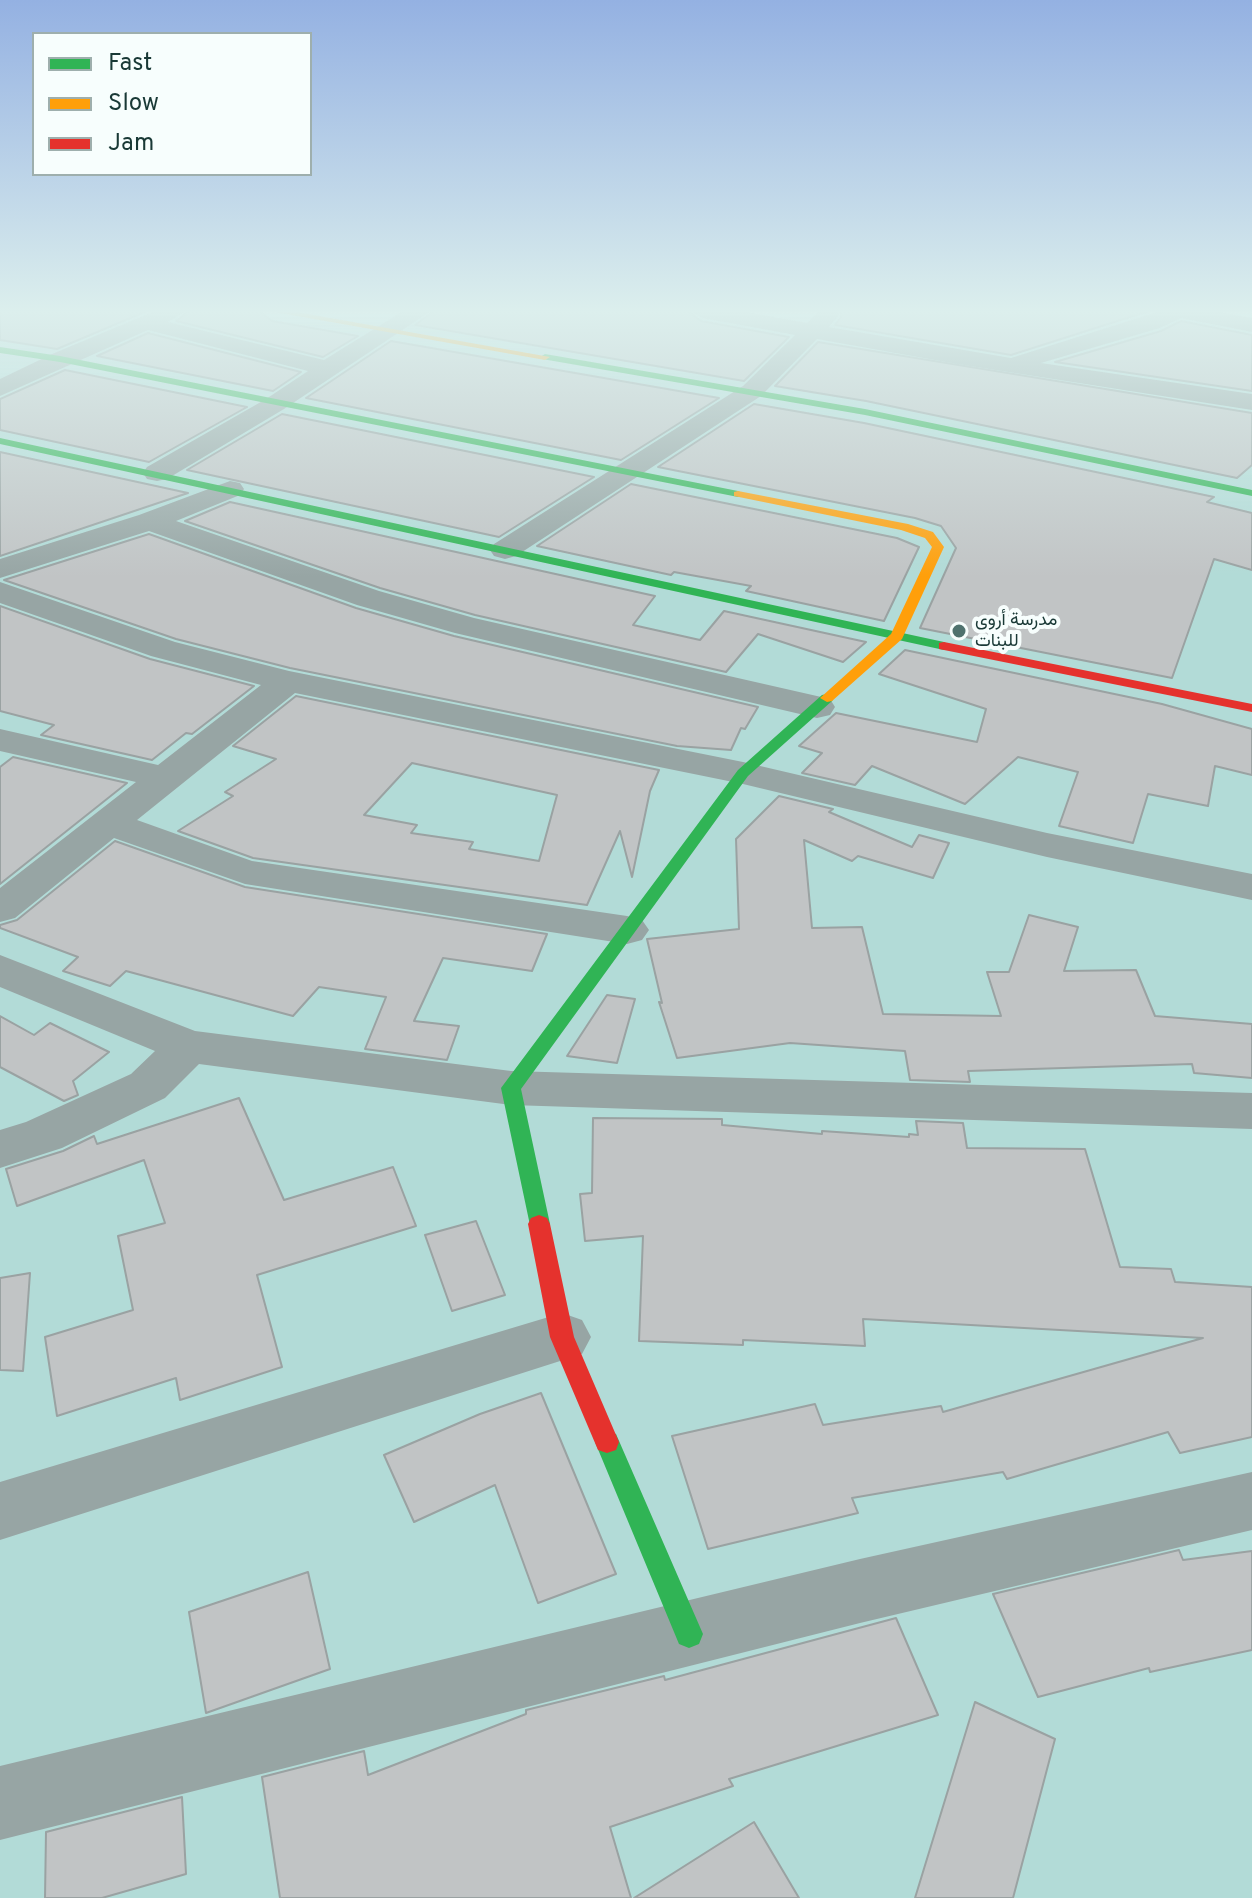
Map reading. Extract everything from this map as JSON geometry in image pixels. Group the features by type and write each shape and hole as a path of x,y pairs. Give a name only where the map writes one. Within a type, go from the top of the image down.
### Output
{"street":[{"path":"254,400 624,471 929,535 938,547 897,636 743,773 511,1088 562,1337 689,1634"},
{"path":"157,473 282,400"},
{"path":"505,550 738,400"},
{"path":"797,400 985,435 1252,493"},
{"path":"0,441 897,636 1252,708"},
{"path":"0,569 149,521 230,489"},
{"path":"149,521 368,598 467,626 817,707"},
{"path":"0,592 163,649 288,681 743,773 1047,845 1252,887"},
{"path":"0,909 288,681"},
{"path":"0,740 166,778"},
{"path":"109,823 245,872 627,930"},
{"path":"0,970 188,1046 511,1088 1252,1111"},
{"path":"0,1149 58,1129 148,1086 188,1046"},
{"path":"0,1511 562,1337"},
{"path":"0,1803 860,1591 1252,1501"}],"building":[{"path":"0,400 210,400 247,407 149,462 0,430"},
{"path":"314,400 717,400 621,460"},
{"path":"857,400 1170,400 1252,413 1252,465 1237,478"},
{"path":"754,404 864,423 1214,497 1207,502 1252,513 1252,570 1214,559 1172,678 920,628 956,548 941,526 915,518 658,467"},
{"path":"282,414 594,477 499,537 187,470"},
{"path":"0,452 188,493 0,556"},
{"path":"631,484 897,538 919,547 884,621 746,591 751,586 674,572 671,575 537,546"},
{"path":"230,502 655,596 633,625 700,640 724,611 866,642 843,662 758,634 726,672 475,615 380,588 185,521"},
{"path":"149,534 356,608 454,636 758,707 745,729 741,728 731,750 677,746 290,668 176,639 4,580"},
{"path":"0,606 150,659 254,686 192,734 186,733 152,760 41,735 54,725 0,711"},
{"path":"905,650 1162,704 1252,729 1252,775 1215,766 1208,806 1148,794 1133,843 1059,826 1078,772 1018,757 965,804 872,766 855,785 802,773 822,753 799,746 836,713 977,742 986,709 879,674"},
{"path":"296,696 659,770 650,791 632,877 620,831 587,905 253,858 178,831 233,796 225,792 276,759 233,746","holes":["412,763 557,795 539,861 469,849 473,842 411,833 417,825 364,815"]},
{"path":"13,757 127,783 0,884 0,767"},
{"path":"779,796 833,809 829,812 912,847 919,835 949,843 933,878 858,856 852,861 804,840 812,928 862,927 883,1014 1001,1016 987,972 1009,972 1029,915 1078,927 1064,971 1136,970 1155,1016 1252,1024 1252,1078 1194,1073 1192,1064 968,1071 970,1082 910,1080 905,1051 790,1043 677,1058 659,1002 662,1003 647,939 739,929 736,839"},
{"path":"115,841 245,887 547,934 532,971 443,958 414,1021 459,1026 447,1060 365,1049 386,997 319,987 293,1016 126,971 110,986 63,971 78,957 0,928 0,925 17,920"},
{"path":"607,995 635,999 617,1063 567,1056"},
{"path":"0,1016 34,1035 50,1023 109,1052 73,1081 78,1095 64,1101 0,1067"},
{"path":"239,1098 284,1200 393,1167 416,1226 257,1275 282,1367 180,1400 176,1378 57,1416 45,1337 133,1310 118,1236 165,1223 144,1160 17,1206 6,1169 63,1151 94,1136 97,1144"},
{"path":"593,1118 722,1119 722,1125 822,1134 822,1131 909,1137 909,1134 918,1135 916,1121 963,1123 967,1148 1085,1149 1120,1267 1171,1269 1175,1282 1252,1287 1252,1437 1180,1453 1168,1432 1007,1479 1003,1472 852,1498 858,1513 708,1549 672,1436 815,1404 823,1425 941,1406 943,1412 1203,1338 863,1319 865,1346 743,1340 743,1345 639,1341 643,1236 585,1241 580,1194 592,1193"},
{"path":"476,1221 505,1295 452,1311 425,1235"},
{"path":"30,1273 23,1371 0,1370 0,1278"},
{"path":"541,1393 616,1574 538,1603 495,1485 414,1522 384,1455 480,1414"},
{"path":"1179,1550 1183,1560 1252,1551 1252,1650 1150,1672 1149,1668 1038,1697 993,1594"},
{"path":"308,1572 330,1669 206,1713 189,1612"},
{"path":"896,1618 938,1715 729,1779 733,1786 610,1827 631,1898 280,1898 262,1777 364,1751 368,1775 526,1714 526,1710 664,1676 665,1680"},
{"path":"975,1702 1055,1739 1013,1898 915,1898"},
{"path":"182,1797 186,1874 102,1898 45,1898 46,1832"},
{"path":"754,1822 799,1898 634,1898"}],"traffic: fast":[{"path":"264,400 738,494"},
{"path":"793,400 1252,493"},
{"path":"0,441 944,646"},
{"path":"539,1224 511,1088 743,773 827,698"},
{"path":"607,1442 689,1634"}],"traffic: slow":[{"path":"738,494 904,527 929,535 938,547 897,636 827,698"}],"traffic: jam":[{"path":"944,646 1252,708"},
{"path":"539,1224 562,1337 607,1442"}],"place":[{"name":"مدرسة أروى للبنات","path":"959,631"}]}
